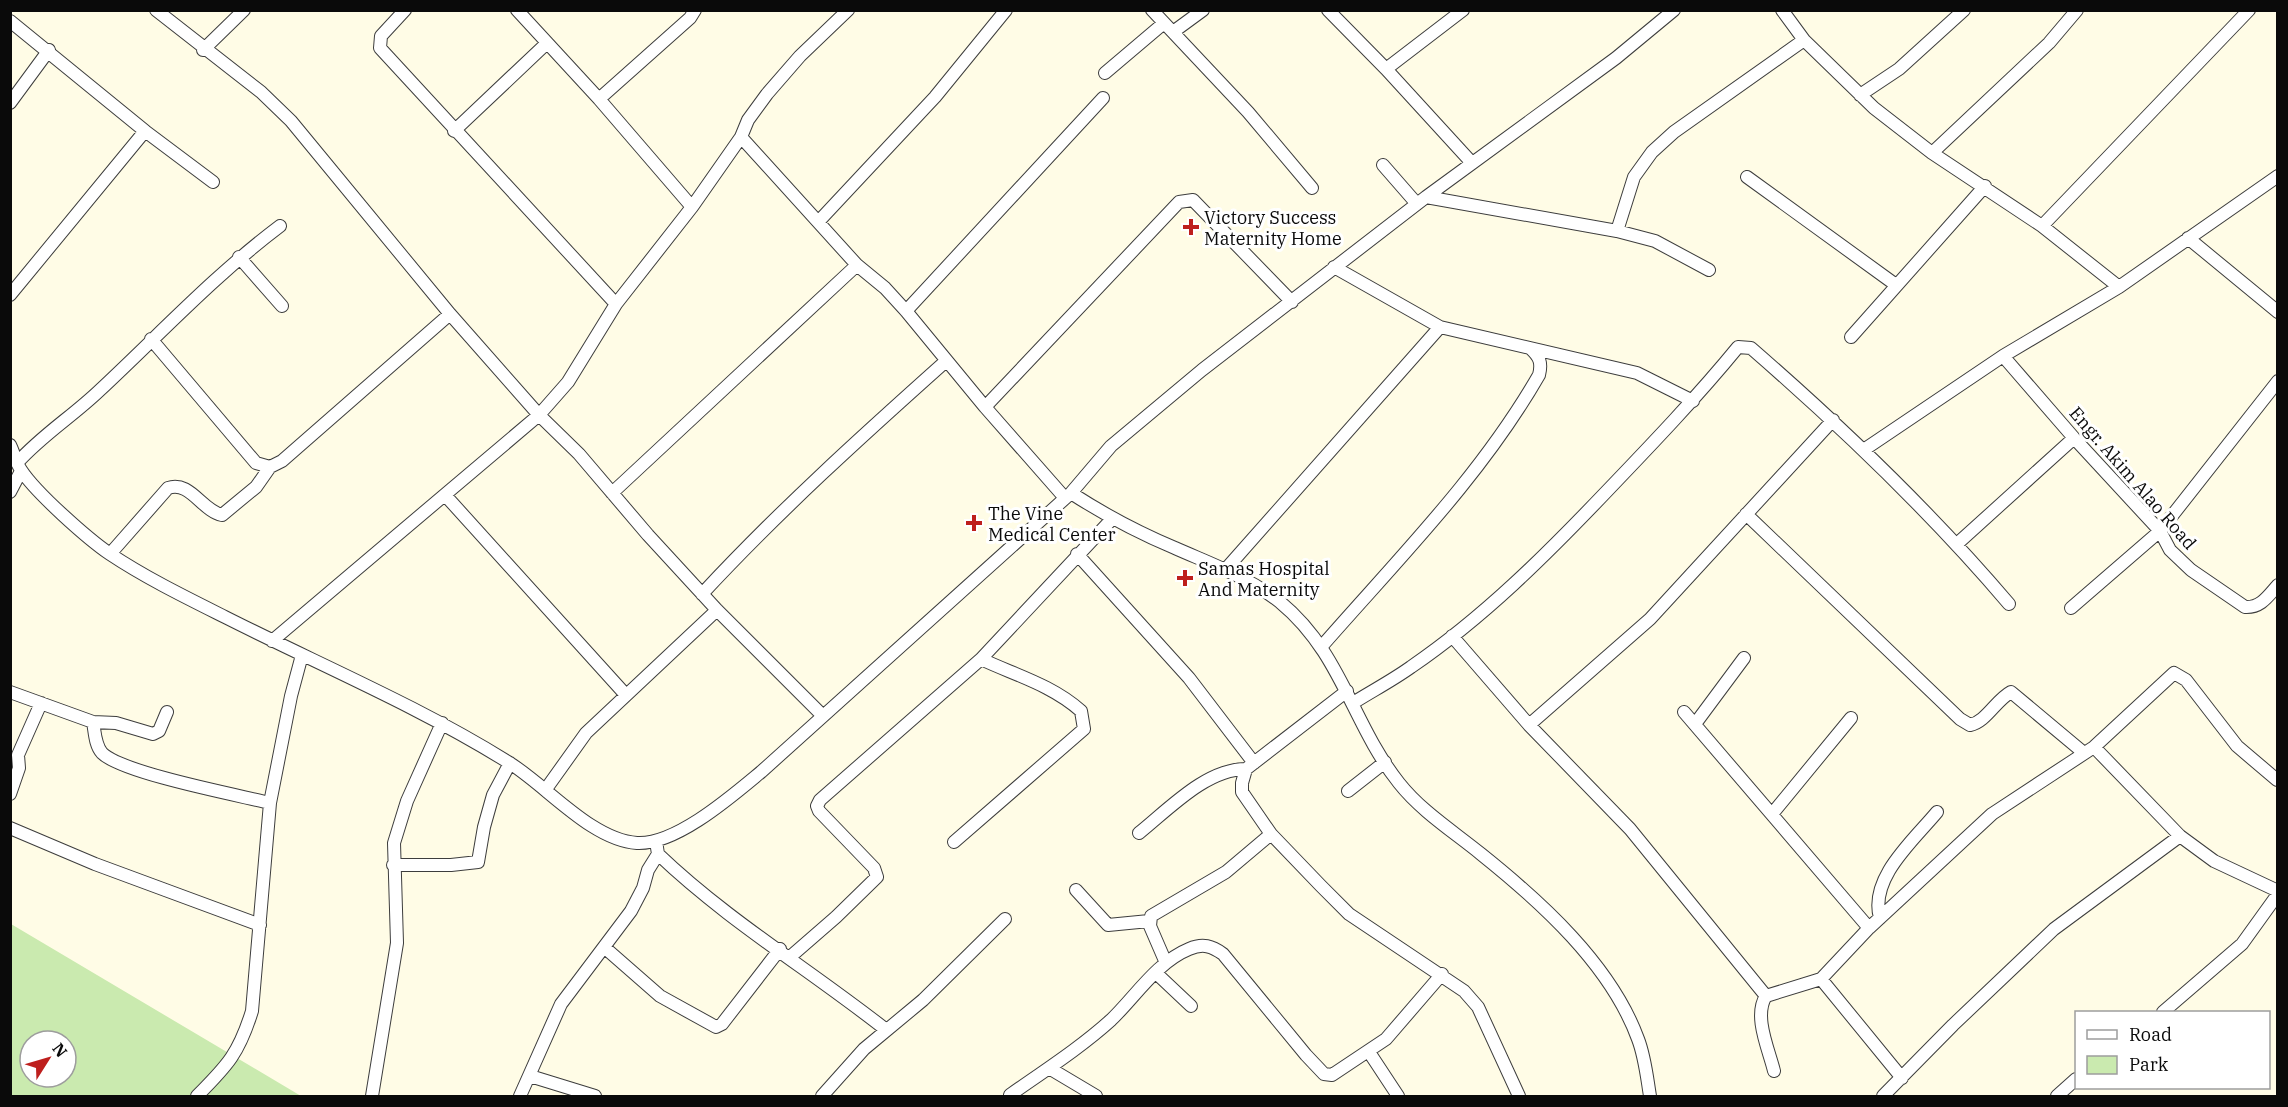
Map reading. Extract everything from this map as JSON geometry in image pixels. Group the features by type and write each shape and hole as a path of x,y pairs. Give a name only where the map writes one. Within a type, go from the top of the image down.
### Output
{"street":[{"path":"156,10 203,50 261,92 291,121 450,314 539,415 579,454 717,610 823,717"},
{"path":"203,50 244,10"},
{"path":"405,10 381,36 380,48 454,131 542,221 616,304"},
{"path":"517,10 599,99 692,207"},
{"path":"599,99 690,18 695,10"},
{"path":"272,641 539,415 568,382 616,304 692,207 741,137 748,120 767,94 800,56 848,10"},
{"path":"819,221 935,97 1006,10"},
{"path":"1152,10 1248,112 1312,188"},
{"path":"1105,73 1169,28 1203,10"},
{"path":"1328,10 1472,163"},
{"path":"1386,69 1463,10"},
{"path":"520,1096 561,1004 631,911 643,888 657,848 720,806 823,717 1068,496 1111,446 1202,370 1421,200 1616,58 1674,10"},
{"path":"1782,10 1804,40 1860,95 1932,153 1985,186 2042,226 2119,287"},
{"path":"1860,95 1899,69 1964,10"},
{"path":"1932,153 2049,43 2077,10"},
{"path":"2042,226 2249,10"},
{"path":"10,21 49,50 145,131 213,182"},
{"path":"1617,231 1634,177 1652,152 1674,132 1804,40"},
{"path":"454,131 547,43"},
{"path":"10,103 49,50"},
{"path":"906,310 1102,98"},
{"path":"10,295 145,131"},
{"path":"741,137 857,265 906,310 985,407 1068,496 1112,519 1226,569 1281,604 1322,646 1385,762 1412,797 1520,885 1592,960 1617,998 1639,1040 1650,1096"},
{"path":"1383,165 1421,200 1617,231 1655,241 1709,270"},
{"path":"1865,450 2003,356 2119,287 2277,176"},
{"path":"1747,177 1896,285"},
{"path":"1851,337 1985,186"},
{"path":"985,407 1179,202 1193,200 1292,302"},
{"path":"10,492 19,467 33,445 84,406 151,339 239,257 280,226"},
{"path":"2188,238 2277,312"},
{"path":"239,257 282,306"},
{"path":"612,493 857,265"},
{"path":"1334,267 1440,327 1637,373 1693,401"},
{"path":"110,554 168,488 174,486 184,488 211,512 222,515 256,487 270,467 282,461 450,314"},
{"path":"1226,569 1440,327"},
{"path":"151,339 256,463 270,467"},
{"path":"1353,703 1411,667 1487,609 1552,549 1693,401 1738,347 1750,348 1865,450 1958,543 2009,604"},
{"path":"1322,646 1468,479 1494,446 1539,375 1542,364 1538,355 1530,348"},
{"name":"Engr. Akim Alao Road","path":"2003,356 2074,438 2160,531 2170,550 2191,570 2245,607 2254,608 2261,604 2277,585"},
{"path":"702,594 761,531 838,457 946,361"},
{"path":"2071,608 2160,531 2277,381"},
{"path":"1529,725 1650,619 1833,420"},
{"path":"1958,543 2074,438"},
{"path":"10,445 19,467 61,512 110,554 183,596 442,723 510,763 598,829 617,838 657,848 694,888 885,1029"},
{"path":"445,495 625,694"},
{"path":"1746,514 1960,719 1970,725 1977,724 2002,697 2011,692 2089,750 2180,836 2214,861 2277,892 2242,944 2164,1011"},
{"path":"604,947 660,996 716,1027 722,1024 785,953 836,917 877,877 874,868 819,811 817,806 820,800 981,659 1112,519"},
{"path":"1077,554 1188,678 1250,766"},
{"path":"546,789 586,733 717,610"},
{"path":"1452,636 1529,725 1630,829 1766,996"},
{"path":"198,1096 242,1044 252,1011 270,803 291,696 302,655"},
{"path":"1695,724 1744,658"},
{"path":"954,842 1084,729 1081,711 1067,699 1049,687 981,659"},
{"path":"1774,1071 1760,1013 1761,1003 1766,996 1821,979 1869,928 1992,814 2089,750 2167,677 2179,674 2237,746 2277,780"},
{"path":"1140,833 1185,796 1212,779 1250,766 1347,691"},
{"path":"10,692 93,722 116,723 153,734 159,731 166,712"},
{"path":"10,794 19,768 18,755 41,703"},
{"path":"1684,712 1869,928"},
{"path":"1772,814 1851,718"},
{"path":"93,722 97,745 110,759 173,780 270,803"},
{"path":"372,1096 397,943 394,843 407,801 442,723"},
{"path":"1348,790 1385,762"},
{"path":"393,865 451,865 478,862 493,795 510,763"},
{"path":"1250,766 1242,783 1242,792 1270,834 1349,914 1464,990 1478,1007 1519,1096"},
{"path":"1880,918 1878,894 1884,881 1937,812"},
{"path":"10,828 94,864 260,925"},
{"path":"1191,1006 1161,968 1149,921 1154,912 1226,872 1270,834"},
{"path":"1883,1096 1953,1025 2054,929 2180,836"},
{"path":"1076,890 1108,925 1149,921"},
{"path":"822,1096 838,1075 885,1029 923,1000 1005,919"},
{"path":"1010,1095 1110,1021 1161,968 1189,949 1213,946 1223,954 1324,1074 1332,1075 1369,1052 1401,1024 1442,974"},
{"path":"1821,979 1902,1078"},
{"path":"1369,1052 1398,1096"},
{"path":"1048,1068 1096,1096"},
{"path":"530,1076 596,1096"},
{"path":"2057,1096 2075,1080"}],"green space":[{"path":"11,924 301,1096 11,1096"}],"place":[{"name":"Victory Success Maternity Home","path":"1191,227"},
{"name":"The Vine Medical Center","path":"974,523"},
{"name":"Samas Hospital And Maternity","path":"1185,578"}]}
